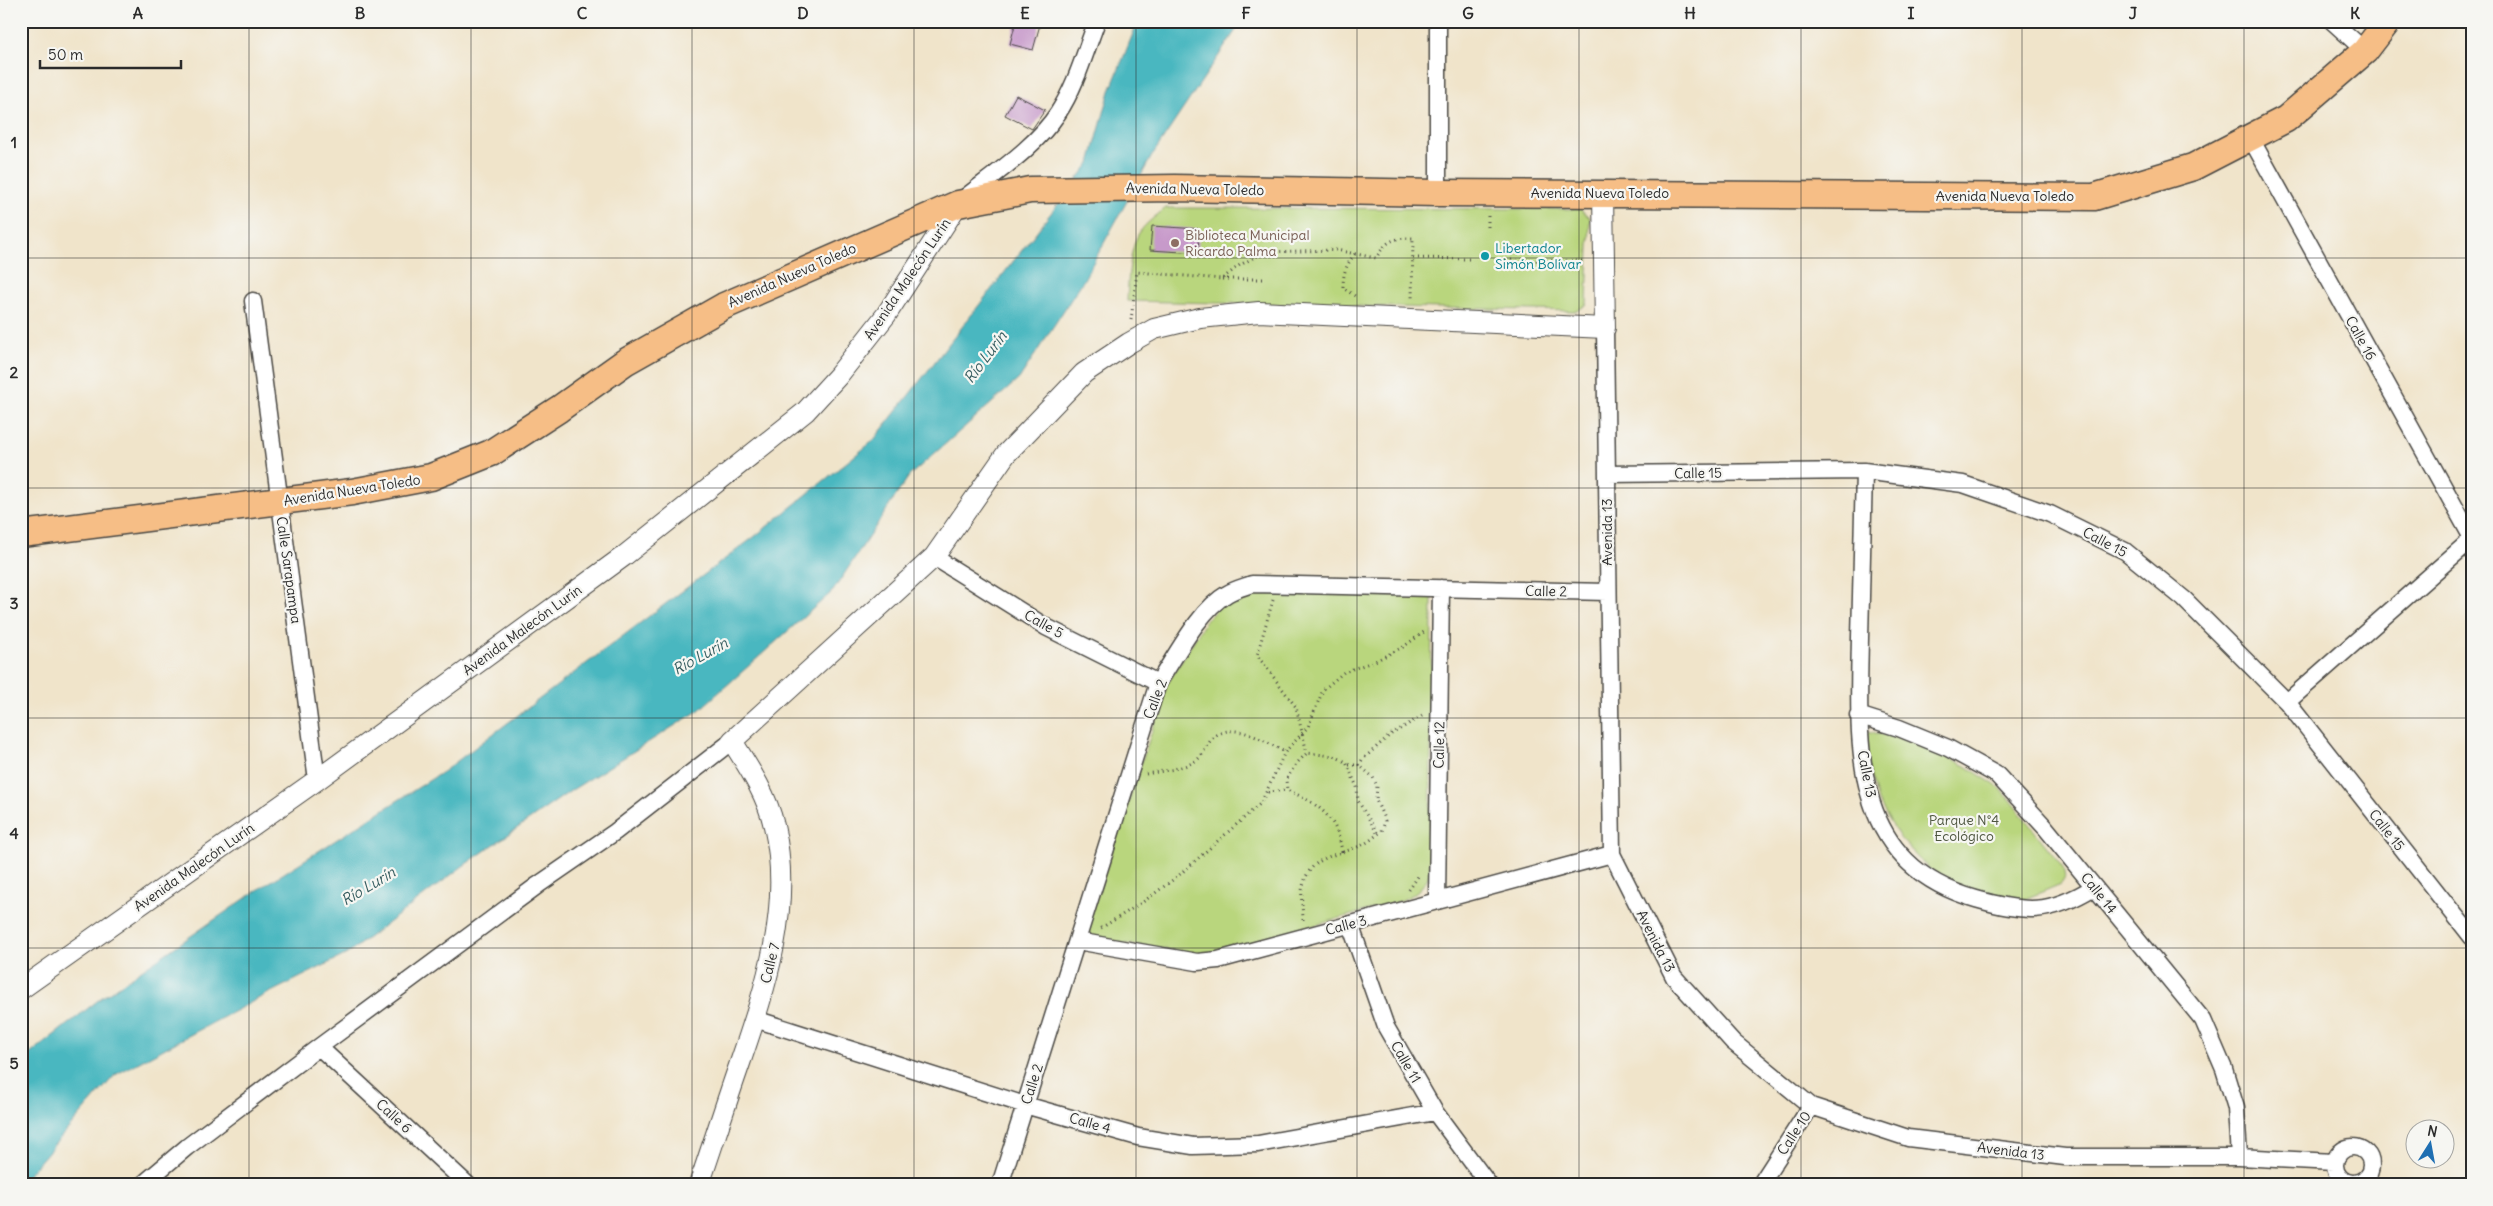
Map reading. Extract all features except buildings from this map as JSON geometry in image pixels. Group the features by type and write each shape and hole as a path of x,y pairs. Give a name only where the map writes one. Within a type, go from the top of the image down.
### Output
{"main road":[{"name":"Avenida Nueva Toledo","path":"21,534 393,486 431,477 491,453 559,409 625,362 724,306 958,204 1030,190 1175,188 1438,194 1603,193 2094,197 2193,167 2286,118 2366,51 2388,21"}],"street":[{"path":"958,204 1038,138 1058,114 1071,88 1097,21"},
{"path":"1438,21 1438,194"},
{"path":"2332,21 2366,51"},
{"name":"Calle 16","path":"2250,137 2472,539"},
{"name":"Avenida 13","path":"1603,193 1612,854 1674,977 1732,1042 1811,1106 1908,1138 2055,1156 2239,1157 2334,1162"},
{"name":"Avenida Malecón Lurín","path":"21,989 317,780 624,556 805,412 838,376 886,315 958,204"},
{"name":"Calle Sarapampa","path":"252,301 317,780"},
{"path":"142,1185 188,1147 320,1047 538,885 615,832 732,741 934,558 1006,454 1084,373 1129,343 1154,329 1200,318 1259,312 1605,328"},
{"name":"Calle 15","path":"1607,474 1864,471 1963,484 2050,514 2125,551 2184,599 2286,702 2472,937"},
{"name":"Calle 13","path":"1864,471 1858,715 1862,766 1868,790 1883,830 1892,846 1911,867 1935,884 1960,894 2018,909 2055,906 2070,902 2094,887"},
{"path":"2286,702 2472,539"},
{"name":"Calle 5","path":"934,558 1046,627 1158,683"},
{"name":"Calle 2","path":"1000,1185 1158,683 1196,626 1215,602 1227,594 1252,584 1607,592"},
{"name":"Calle 12","path":"1437,901 1441,588"},
{"name":"Calle 14","path":"1858,715 1900,728 1948,748 1997,775 2045,827 2203,1020 2224,1069 2236,1108 2239,1157"},
{"name":"Calle 7","path":"699,1185 755,1019 772,958 779,922 780,862 774,824 761,791 732,741"},
{"name":"Calle 3","path":"1077,941 1197,962 1218,960 1612,854"},
{"name":"Calle 11","path":"1350,924 1386,1027 1435,1112 1489,1185"},
{"name":"Calle 4","path":"755,1019 1025,1105 1138,1137 1193,1146 1258,1144 1435,1112"},
{"name":"Calle 6","path":"320,1047 468,1185"},
{"name":"Calle 10","path":"1760,1185 1811,1106"}],"path":[{"path":"1222,279 1240,265 1264,252 1336,250 1376,258 1387,244 1396,238 1413,238 1411,319"},
{"path":"1355,254 1345,266 1343,288 1359,298"},
{"path":"1413,258 1470,259"},
{"path":"1501,260 1604,262"},
{"path":"1129,343 1137,272 1222,279 1263,280"},
{"path":"1403,299 1412,300"},
{"path":"1277,585 1257,655 1296,707 1307,753"},
{"path":"1077,941 1136,907 1178,876 1261,803 1285,752 1308,726 1323,690 1344,672 1375,661 1403,647 1426,630 1426,639"},
{"path":"1360,765 1362,760 1377,745 1402,726 1425,715 1424,724"},
{"path":"1146,766 1143,774 1179,767 1197,760 1212,738 1224,731 1236,730 1249,734 1285,752"},
{"path":"1307,753 1334,756 1349,765 1360,765 1373,777 1377,786 1376,800 1385,821 1382,831 1362,846 1332,854 1320,861 1310,871 1303,886 1303,924 1311,921"},
{"path":"1287,790 1286,780 1296,764 1307,753"},
{"path":"1349,765 1359,796 1358,801 1378,834"},
{"path":"1267,792 1287,790 1314,804 1335,823 1342,852"},
{"path":"1408,891 1417,880 1422,867"}],"green space":[{"path":"1166,208 1580,209 1590,218 1587,304 1577,311 1127,301 1130,262 1138,234 1153,218"},
{"path":"1250,592 1432,596 1430,873 1417,891 1397,902 1217,953 1202,954 1083,938 1168,683 1207,619 1220,606"},
{"name":"Parque N°4 Ecológico","path":"1867,731 1916,742 1966,766 2001,789 2063,867 2065,878 2061,884 2018,902 1969,892 1932,872 1900,838 1878,801 1868,765"}],"water":[{"name":"Río Lurín","path":"1138,21 1242,21 1153,154 1083,281 1019,379 909,476 833,591 698,711 572,790 463,866 347,954 263,996 115,1075 21,1183 21,1061 101,998 256,891 444,771 754,537 873,441 1090,163 1110,91"}],"place":[{"name":"Biblioteca Municipal Ricardo Palma","path":"1175,243"},
{"name":"Libertador Simón Bolívar","path":"1485,256"}]}
